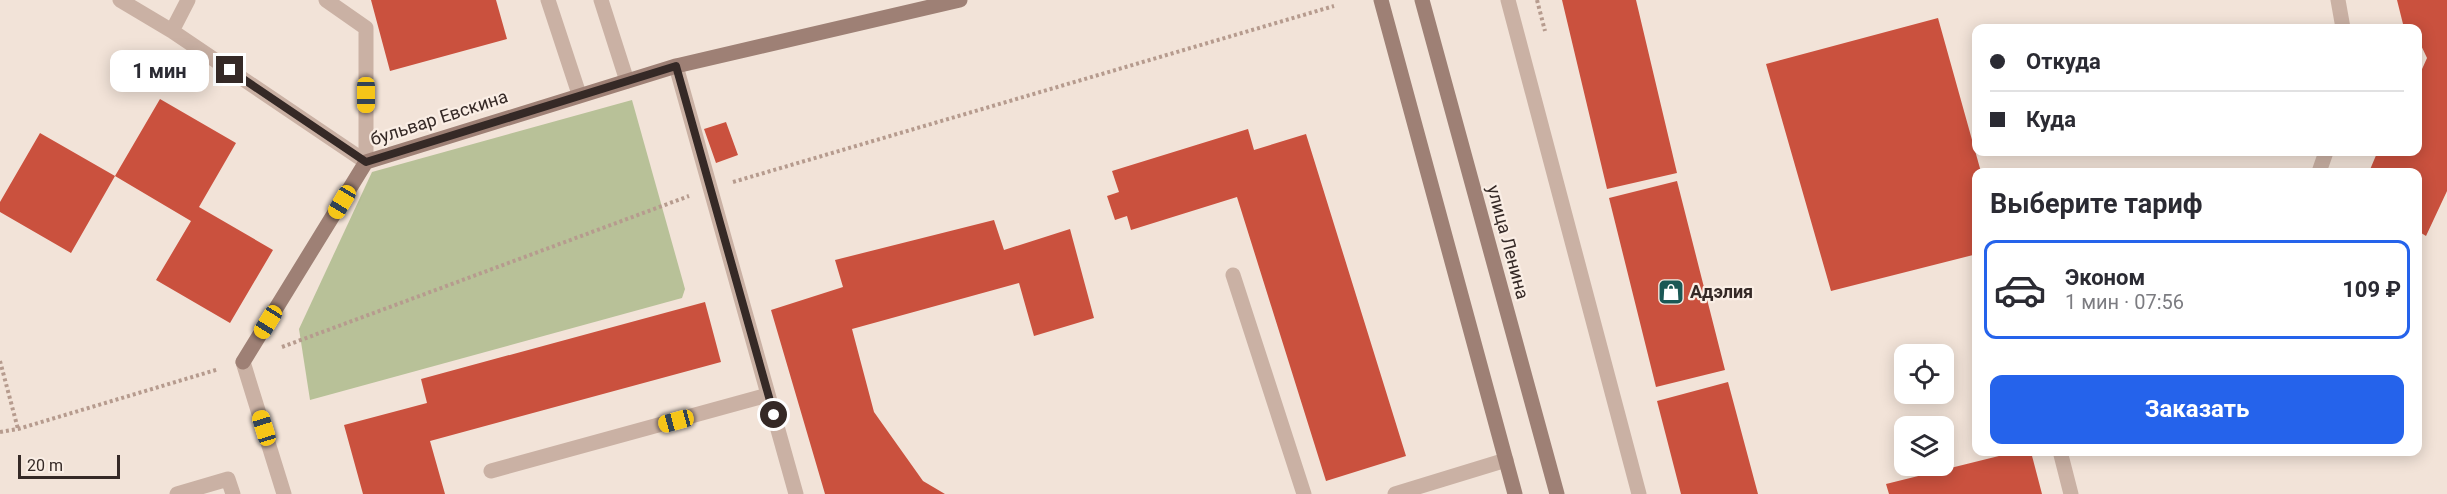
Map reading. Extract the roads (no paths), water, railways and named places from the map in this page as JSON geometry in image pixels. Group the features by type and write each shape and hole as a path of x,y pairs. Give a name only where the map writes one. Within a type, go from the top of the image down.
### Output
{"street":[{"path":"120,0 172,31 366,162"},
{"path":"172,31 188,0"},
{"path":"326,0 366,28 366,162"},
{"path":"548,0 579,94"},
{"path":"601,0 627,81"},
{"name":"бульвар Евскина","path":"284,494 243,362 366,162 579,94 676,66 960,0"},
{"path":"1381,0 1515,494"},
{"name":"улица Ленина","path":"1422,0 1557,494"},
{"path":"1508,0 1639,494"},
{"path":"2338,0 2342,24"},
{"path":"676,66 796,494"},
{"path":"1233,275 1304,494"},
{"path":"491,471 768,395"},
{"path":"2061,456 2071,494"},
{"path":"1395,494 1506,460"},
{"path":"177,494 228,479 233,494"}],"place":[{"name":"Адэлия","path":"1671,292"}]}
